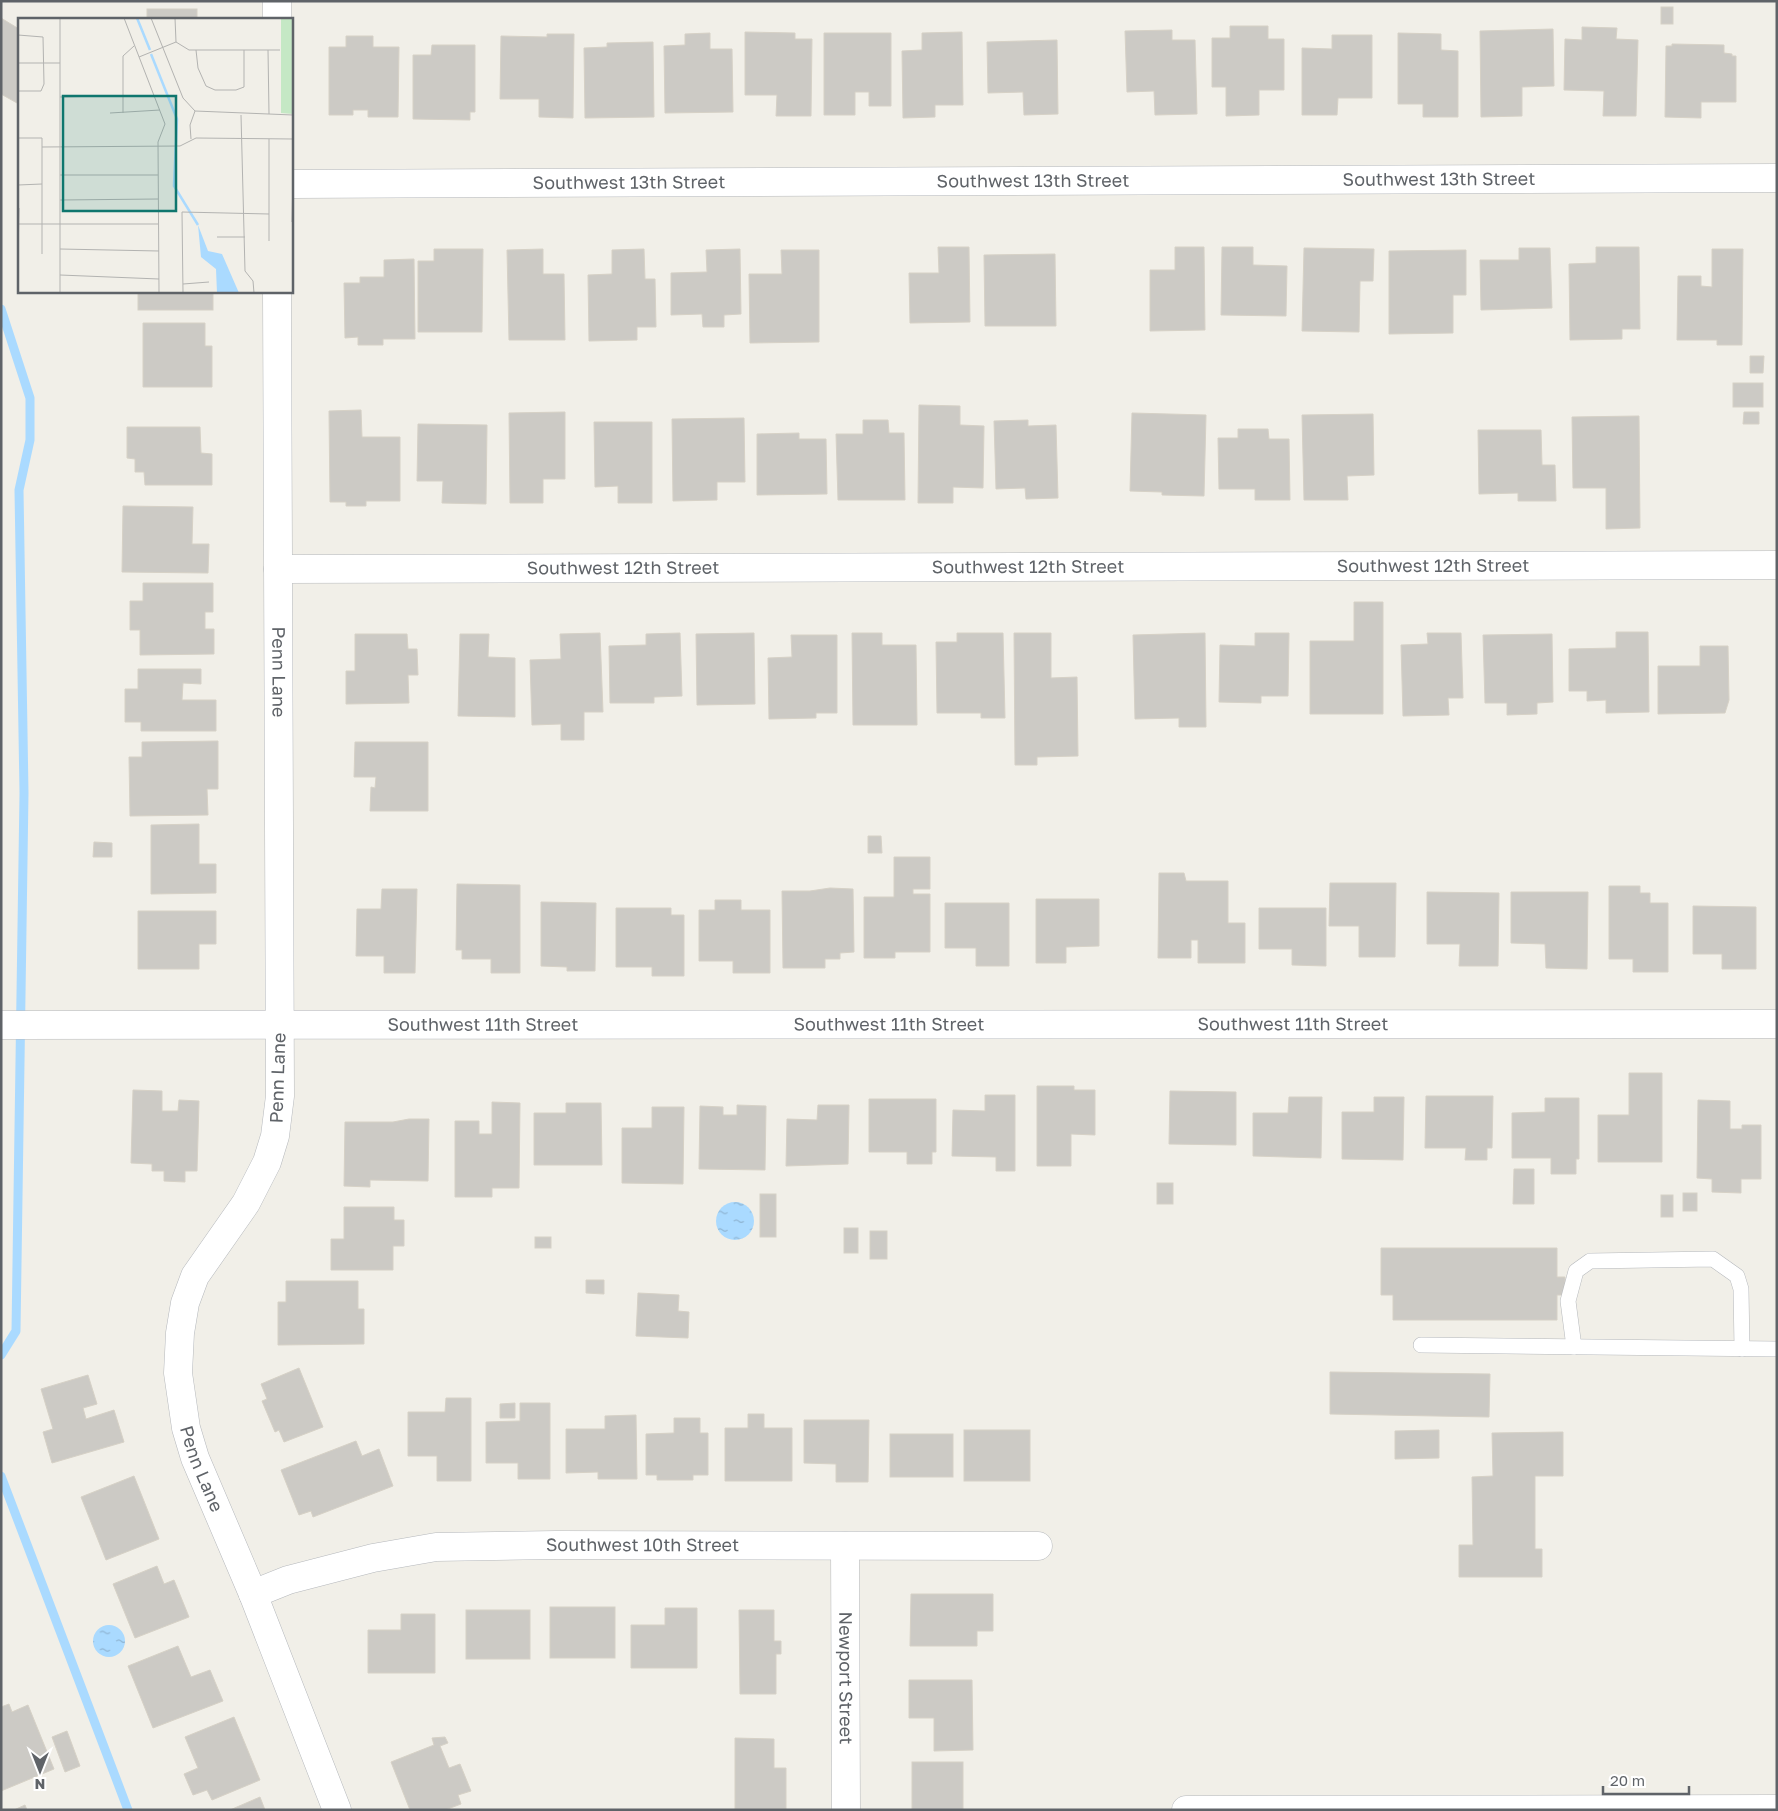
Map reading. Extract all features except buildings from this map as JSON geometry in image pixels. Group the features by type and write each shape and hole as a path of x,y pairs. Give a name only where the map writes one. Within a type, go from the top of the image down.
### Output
{"street":[{"path":"277,1 277,18"},
{"name":"Southwest 13th Street","path":"292,184 1777,178"},
{"name":"Penn Lane","path":"277,292 280,1096 275,1136 267,1162 246,1203 195,1276 185,1303 180,1333 178,1373 186,1428 195,1458 254,1594 337,1810"},
{"name":"Southwest 12th Street","path":"278,569 1777,565"},
{"name":"Southwest 11th Street","path":"1,1025 1777,1024"},
{"name":"Southwest 10th Street","path":"254,1594 288,1580 373,1558 436,1547 556,1545 1038,1546"},
{"name":"Newport Street","path":"845,1546 846,1810"},
{"path":"1186,1810 1777,1809"}],"lane":[{"path":"1574,1347 1568,1301 1576,1271 1590,1261 1713,1258 1737,1276 1741,1289 1742,1349"},
{"path":"1421,1345 1777,1349"}],"water":[{"path":"735,1202 749,1207 754,1221 749,1235 735,1240 721,1235 716,1221 721,1207"},
{"path":"109,1625 115,1626 120,1630 124,1635 124,1647 120,1652 115,1656 109,1657 103,1656 98,1652 94,1647 93,1641 94,1635 98,1630 103,1626"}],"waterway":[{"path":"1,309 30,398 30,440 19,490 24,793 16,1331 1,1355"},
{"path":"1,1476 128,1810"}]}
